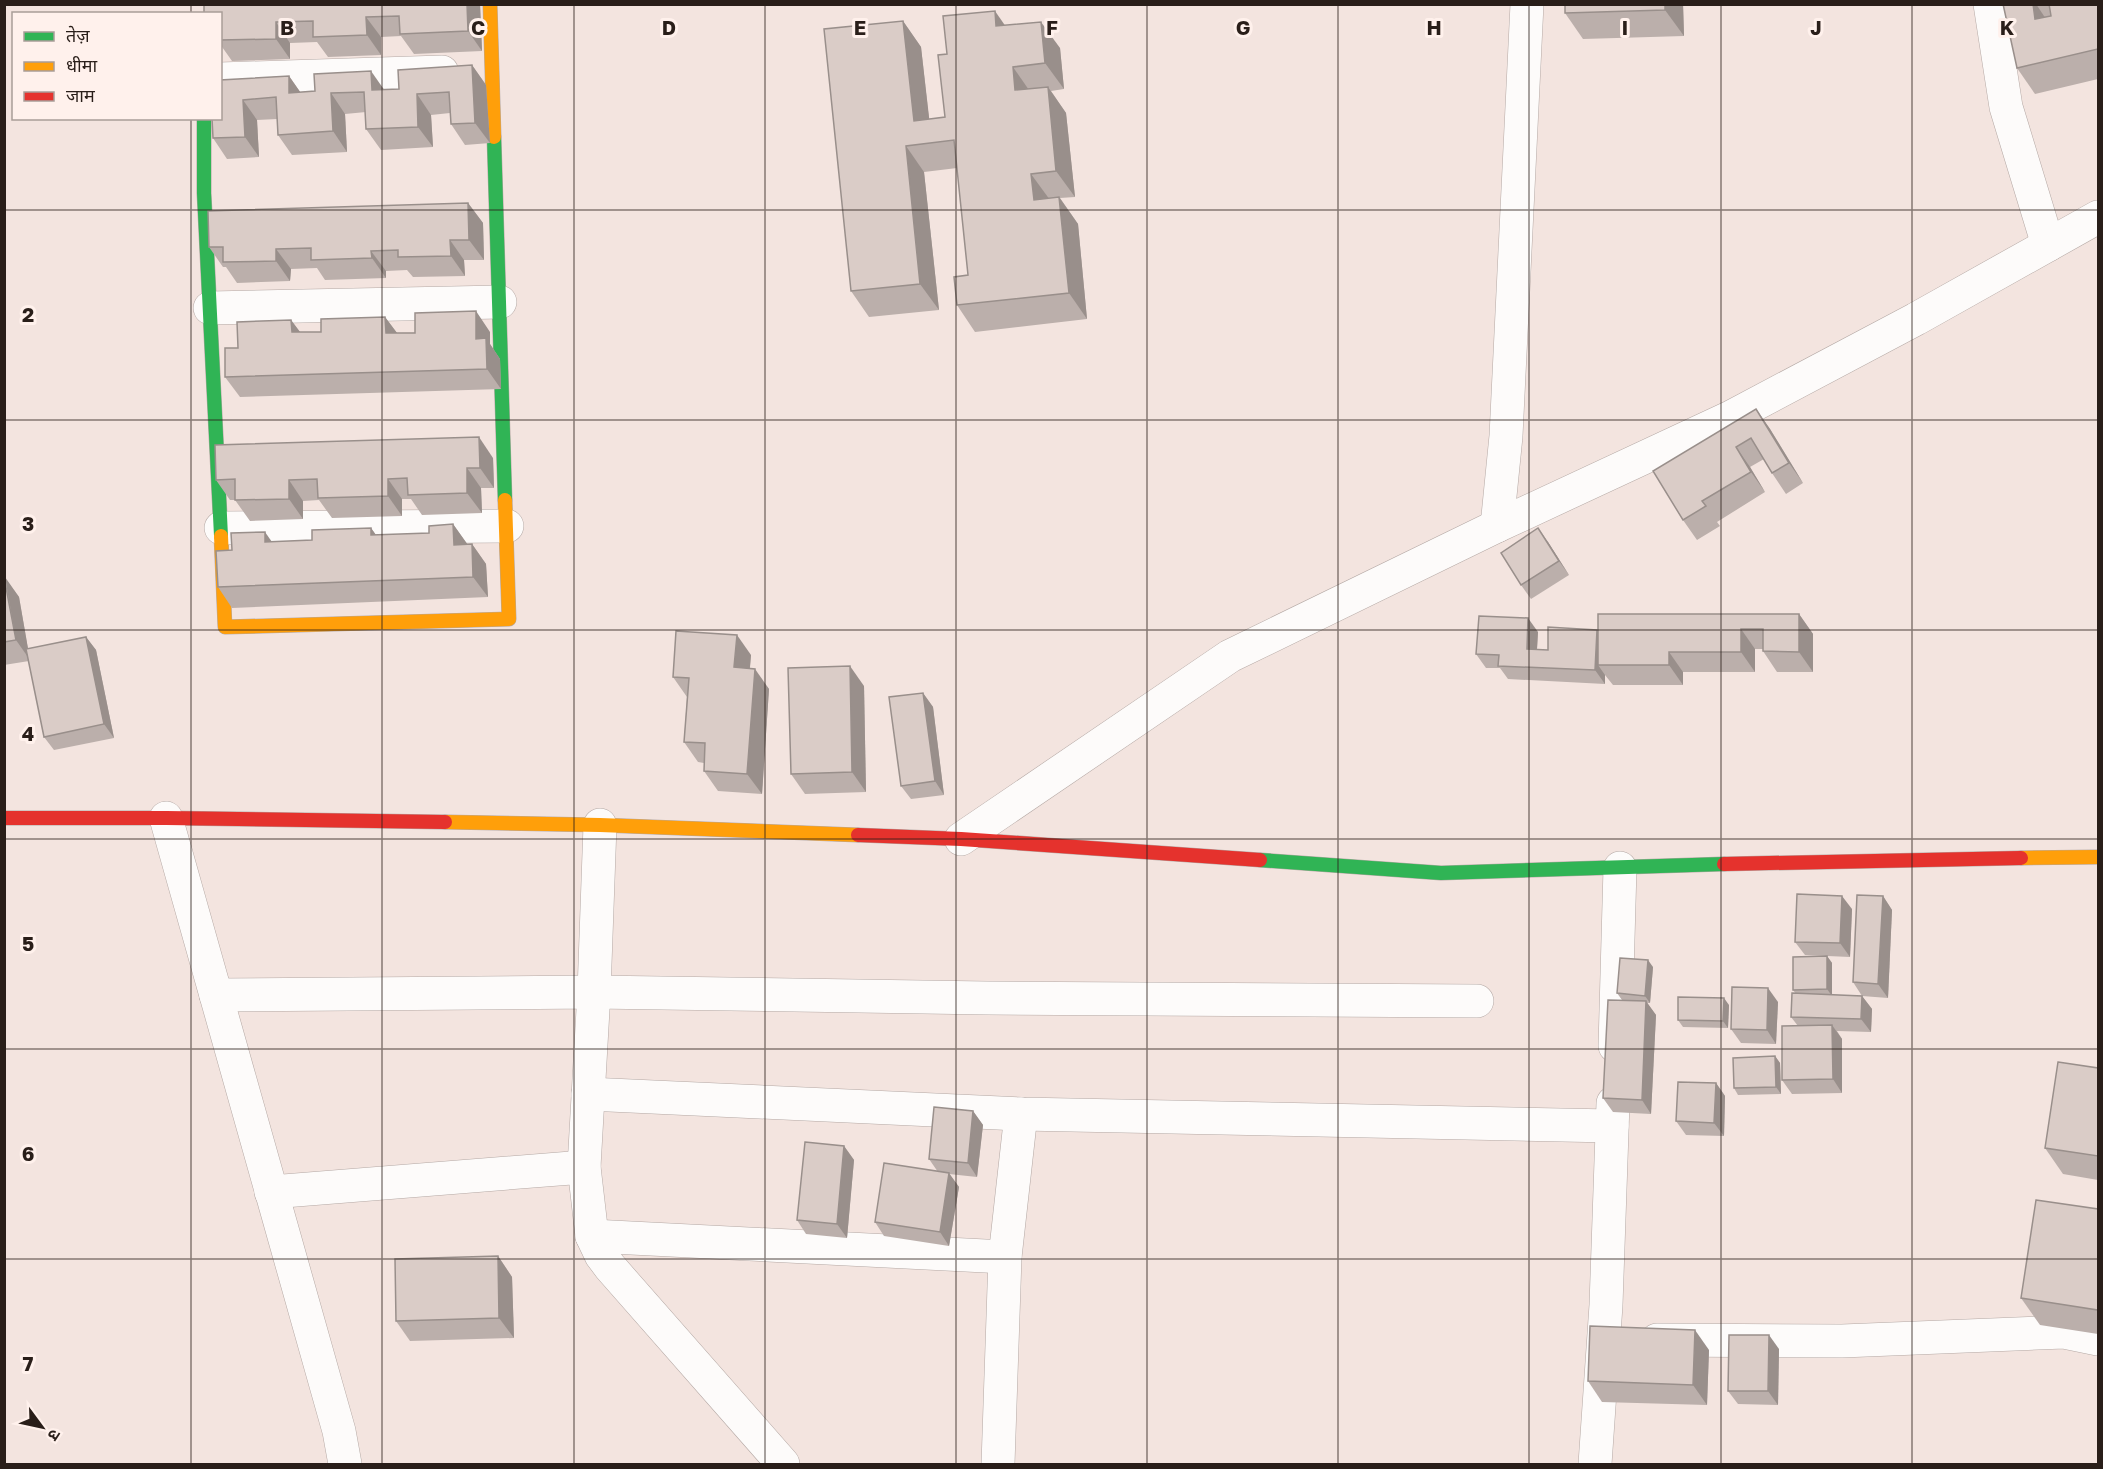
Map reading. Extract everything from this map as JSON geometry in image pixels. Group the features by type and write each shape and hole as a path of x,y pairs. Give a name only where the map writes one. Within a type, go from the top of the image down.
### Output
{"street":[{"path":"204,120 204,193 225,627 509,619 490,4"},
{"path":"1497,526 1506,436 1527,4"},
{"path":"1990,4 2006,107 2048,245"},
{"path":"222,79 492,70"},
{"path":"961,839 1230,656 1497,526 1729,418 1916,319 2098,217"},
{"path":"210,308 500,302"},
{"path":"221,528 507,526"},
{"path":"4,818 166,818 600,825 961,839 1442,873 1778,862 2098,857"},
{"path":"166,818 339,1431 345,1464"},
{"path":"600,825 594,992 584,1167 592,1236 610,1267 783,1464"},
{"path":"1596,1464 1604,1340 1620,868"},
{"path":"216,995 594,992 998,998 1477,1001"},
{"path":"588,1094 1022,1114 1612,1126"},
{"path":"998,1464 1005,1257 1022,1114"},
{"path":"271,1192 584,1167"},
{"path":"592,1236 1005,1257"},
{"path":"1604,1340 1842,1341 2064,1332 2098,1339"}],"building":[{"path":"204,4 467,4 468,31 400,34 399,16 366,17 367,35 313,37 313,21 276,22 276,39 222,40 222,12 204,12"},
{"path":"1565,4 1665,4 1665,10 1565,13"},
{"path":"2003,4 2033,4 2035,19 2051,16 2049,4 2098,4 2098,49 2017,68"},
{"path":"995,11 996,26 1041,22 1045,63 1013,67 1015,90 1048,87 1056,171 1031,174 1034,200 1059,197 1069,293 957,305 954,277 968,275 954,140 906,146 920,284 851,291 824,29 903,21 914,121 945,117 938,55 947,54 943,16"},
{"path":"472,65 475,123 451,124 449,92 417,94 418,127 366,129 364,92 331,93 333,131 278,135 276,97 243,100 245,137 213,138 212,120 222,120 222,80 289,76 289,93 315,91 314,74 371,71 372,90 399,89 398,70"},
{"path":"468,203 469,240 450,240 451,256 398,257 398,250 371,251 372,258 311,260 311,248 276,249 276,261 223,262 223,247 209,247 208,211"},
{"path":"476,311 476,339 486,338 487,369 225,377 225,348 238,348 237,322 291,320 292,332 321,332 321,319 385,317 386,333 415,333 415,313"},
{"path":"1756,409 1789,463 1772,473 1751,438 1736,447 1751,472 1702,501 1706,506 1683,520 1653,471"},
{"path":"479,437 480,468 467,468 467,493 408,495 407,478 388,479 388,496 318,498 317,479 289,480 289,499 235,500 235,479 216,480 215,445"},
{"path":"453,524 454,545 472,544 473,577 218,587 216,551 232,550 231,533 265,532 265,542 312,540 312,530 371,528 371,535 429,533 429,526"},
{"path":"1538,528 1559,561 1521,585 1501,553"},
{"path":"4,577 16,640 4,642"},
{"path":"1598,614 1799,614 1799,652 1763,651 1763,629 1741,629 1741,652 1669,652 1669,665 1598,665"},
{"path":"1479,616 1528,618 1527,649 1548,650 1548,627 1597,630 1595,670 1498,666 1499,655 1476,654"},
{"path":"676,631 737,635 734,667 755,669 747,774 704,771 705,743 684,742 689,678 673,677"},
{"path":"86,637 104,724 44,737 26,649"},
{"path":"850,666 852,772 791,774 788,668"},
{"path":"923,693 935,781 901,786 889,697"},
{"path":"1797,894 1842,896 1840,943 1795,942"},
{"path":"1857,895 1883,896 1878,984 1853,982"},
{"path":"1827,956 1827,989 1793,990 1793,957"},
{"path":"1620,958 1648,960 1645,996 1617,993"},
{"path":"1732,987 1768,988 1767,1030 1731,1029"},
{"path":"1792,993 1862,996 1861,1019 1791,1017"},
{"path":"1678,997 1724,998 1723,1021 1678,1020"},
{"path":"1608,1000 1646,1001 1642,1100 1603,1098"},
{"path":"1832,1025 1833,1079 1782,1080 1782,1026"},
{"path":"1775,1056 1776,1087 1734,1088 1733,1058"},
{"path":"2058,1062 2098,1068 2098,1156 2045,1148"},
{"path":"1678,1082 1716,1083 1714,1123 1676,1121"},
{"path":"934,1107 973,1111 968,1163 929,1159"},
{"path":"805,1142 844,1146 837,1224 797,1220"},
{"path":"884,1163 949,1173 940,1232 875,1222"},
{"path":"2036,1200 2098,1209 2098,1310 2021,1298"},
{"path":"498,1256 499,1318 396,1321 395,1259"},
{"path":"1590,1326 1695,1330 1693,1385 1588,1381"},
{"path":"1729,1335 1769,1335 1768,1391 1728,1391"}],"traffic: fast":[{"path":"204,120 204,193 221,536"},
{"path":"494,137 505,500"},
{"path":"1260,860 1441,873 1724,864"}],"traffic: slow":[{"path":"490,4 494,137"},
{"path":"221,536 225,627 509,619 505,500"},
{"path":"445,822 600,825 858,835"},
{"path":"2021,858 2098,857"}],"traffic: jam":[{"path":"4,818 445,822"},
{"path":"858,835 961,839 1260,860"},
{"path":"1724,864 2021,858"}]}
